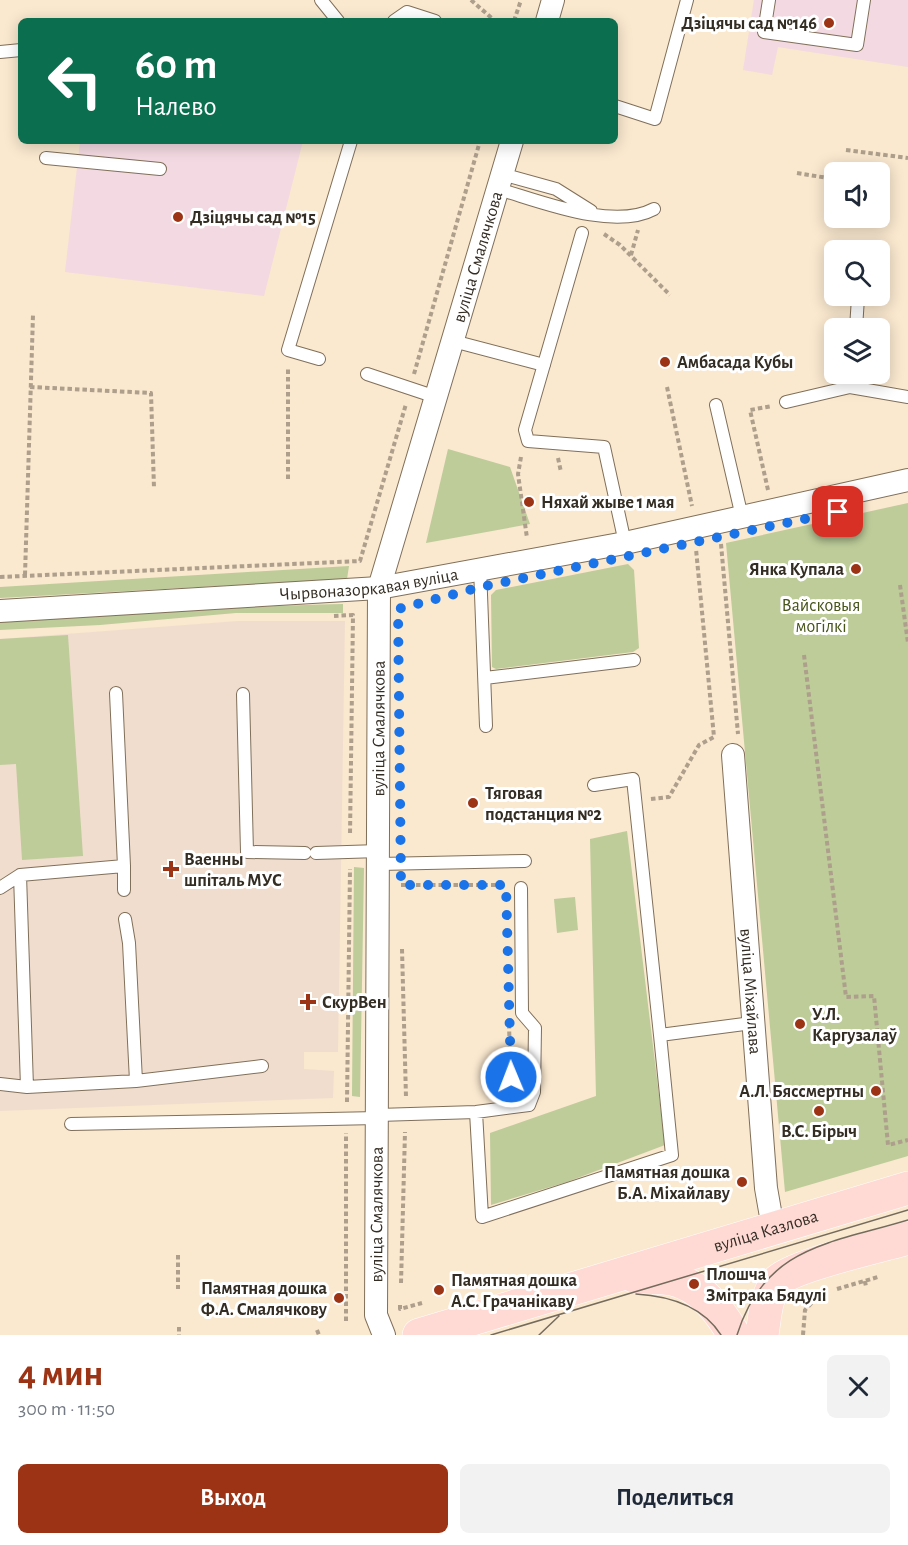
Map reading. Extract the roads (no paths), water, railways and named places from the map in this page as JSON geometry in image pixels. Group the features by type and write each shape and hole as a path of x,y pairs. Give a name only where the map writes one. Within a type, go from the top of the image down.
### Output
{"main road":[{"name":"вуліца Казлова","path":"419,1335 908,1188"},
{"path":"762,1335 768,1299 778,1281 796,1270 908,1238"},
{"name":"вуліца Казлова","path":"623,1275 673,1279 696,1290 717,1307 734,1335"}],"street":[{"path":"548,18 554,0"},
{"name":"вуліца Смалячкова","path":"384,1335 376,1315 378,1116 386,860 379,588 511,144"},
{"name":"Чырвоназоркавая вуліца","path":"0,611 379,588 625,543 696,535 742,516 908,480"},
{"name":"вуліца Міхайлава","path":"733,755 752,1023 766,1188 773,1228"}],"lane":[{"path":"321,0 336,18"},
{"path":"618,107 655,119 687,0"},
{"path":"769,0 764,32 857,45 864,0"},
{"path":"398,18 407,12 426,18"},
{"path":"0,51 18,50"},
{"path":"319,359 288,350 350,144"},
{"path":"46,158 160,169"},
{"path":"500,182 597,215 648,212"},
{"path":"582,233 525,430 528,441 604,447 625,543"},
{"path":"453,341 544,365"},
{"path":"367,374 436,397"},
{"path":"786,402 850,387 908,397"},
{"path":"716,405 742,516"},
{"path":"480,568 486,726"},
{"path":"485,678 634,660"},
{"path":"116,693 124,890"},
{"path":"243,694 247,852 350,853 386,860 525,861"},
{"path":"476,1112 482,1217 672,1155 633,779 594,785"},
{"path":"0,888 20,875 124,866"},
{"path":"20,875 27,1087"},
{"path":"71,1124 245,1122 476,1112 530,1105 534,1092 535,1028 522,1013 521,888"},
{"path":"125,919 129,944 136,1081"},
{"path":"660,1035 752,1023"},
{"path":"0,1084 27,1087 136,1081 262,1066"}],"tram line":[{"path":"491,1335 908,1210"},
{"path":"737,1335 749,1305 764,1283 783,1266 803,1253 827,1243 908,1220"},
{"path":"636,1294 661,1297 684,1304 704,1316 721,1335"},
{"path":"539,1335 559,1316"}],"place":[{"name":"Дзіцячы сад №146","path":"829,23"},
{"name":"Дзіцячы сад №15","path":"178,217"},
{"name":"Амбасада Кубы","path":"665,362"},
{"name":"Няхай жыве 1 мая","path":"529,502"},
{"name":"Янка Купала","path":"856,569"},
{"name":"Тяговая подстанция №2","path":"473,803"},
{"name":"Ваенны шпіталь МУС","path":"171,869"},
{"name":"СкурВен","path":"308,1002"},
{"name":"У.Л. Каргузалаў","path":"800,1024"},
{"name":"А.Л. Бяссмертны","path":"876,1091"},
{"name":"В.С. Бірыч","path":"819,1111"},
{"name":"Памятная дошка Б.А. Міхайлаву","path":"742,1182"},
{"name":"Плошча Змітрака Бядулі","path":"694,1284"},
{"name":"Памятная дошка А.С. Грачанікаву","path":"439,1290"},
{"name":"Памятная дошка Ф.А. Смалячкову","path":"339,1298"}],"park label":[{"name":"Вайсковыя могілкі","path":"821,615"}]}
